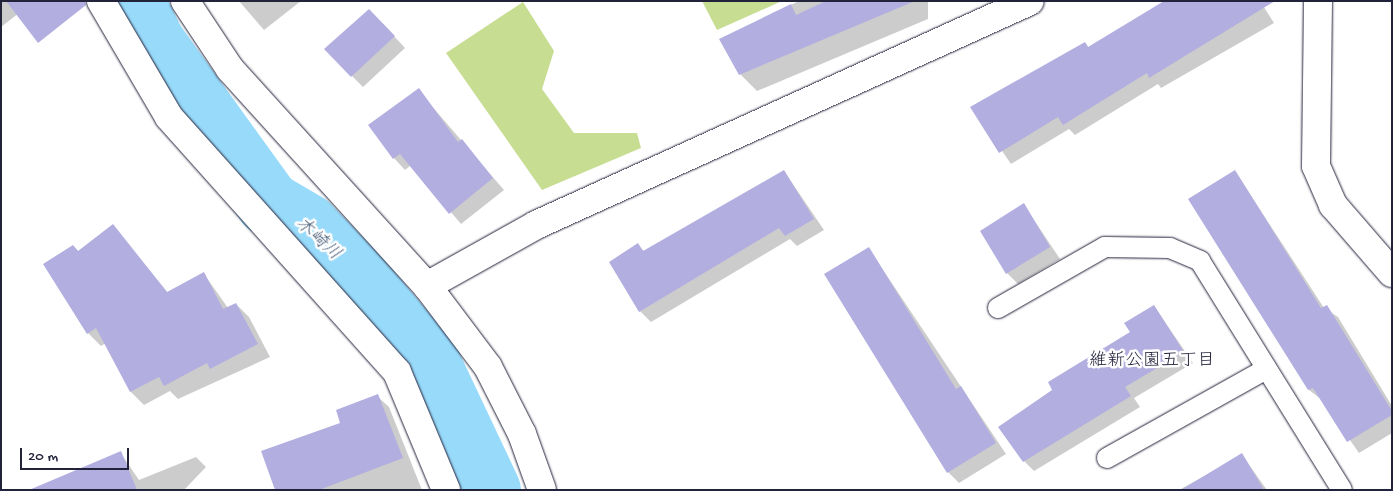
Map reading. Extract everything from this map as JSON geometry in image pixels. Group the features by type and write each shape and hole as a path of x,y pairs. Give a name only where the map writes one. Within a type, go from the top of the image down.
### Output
{"street":[{"path":"101,1 168,117 397,372 446,490"},
{"path":"427,286 536,225 1030,1"},
{"path":"1318,1 1316,166 1334,205 1392,273"},
{"path":"190,3 230,69 427,286 488,367 522,434 542,490"}],"lane":[{"path":"998,308 1105,247 1170,248 1200,261 1342,490"},
{"path":"1107,458 1266,369"}],"green space":[{"path":"702,1 782,1 717,30"},
{"path":"523,2 554,51 542,89 574,133 637,133 641,148 542,190 446,53"}],"building":[{"path":"6,1 85,1 86,5 38,43"},
{"path":"826,1 915,1 739,75 719,39 791,4 796,15"},
{"path":"1164,1 1275,1 1149,78 1147,73 1063,125 1058,117 999,153 970,107 1085,42 1088,47"},
{"path":"369,9 395,36 351,77 324,49"},
{"path":"419,88 458,142 462,139 493,178 449,214 400,154 393,159 368,125"},
{"path":"784,170 814,219 785,236 779,228 639,312 609,262 638,243 643,251"},
{"path":"1235,170 1321,308 1327,305 1392,411 1392,415 1347,442 1313,388 1308,390 1188,199"},
{"path":"1024,203 1050,247 1006,274 980,231"},
{"path":"113,224 167,292 204,272 223,309 236,303 258,344 210,369 207,363 164,386 159,377 130,392 96,328 87,334 43,264 73,245 78,251"},
{"path":"869,247 956,389 961,386 996,443 947,473 824,274"},
{"path":"1154,305 1184,352 1125,387 1131,396 1023,462 998,427 1052,390 1048,382 1130,332 1124,323"},
{"path":"378,394 403,458 319,490 275,490 261,451 340,423 336,410"},
{"path":"121,451 137,490 29,490"},
{"path":"1242,453 1264,490 1181,490"}],"waterway":[{"name":"木崎川","path":"132,1 152,42 268,203 307,226 360,281 427,361 488,490"}],"district":[{"name":"維新公園五丁目","path":"1152,362"}]}
